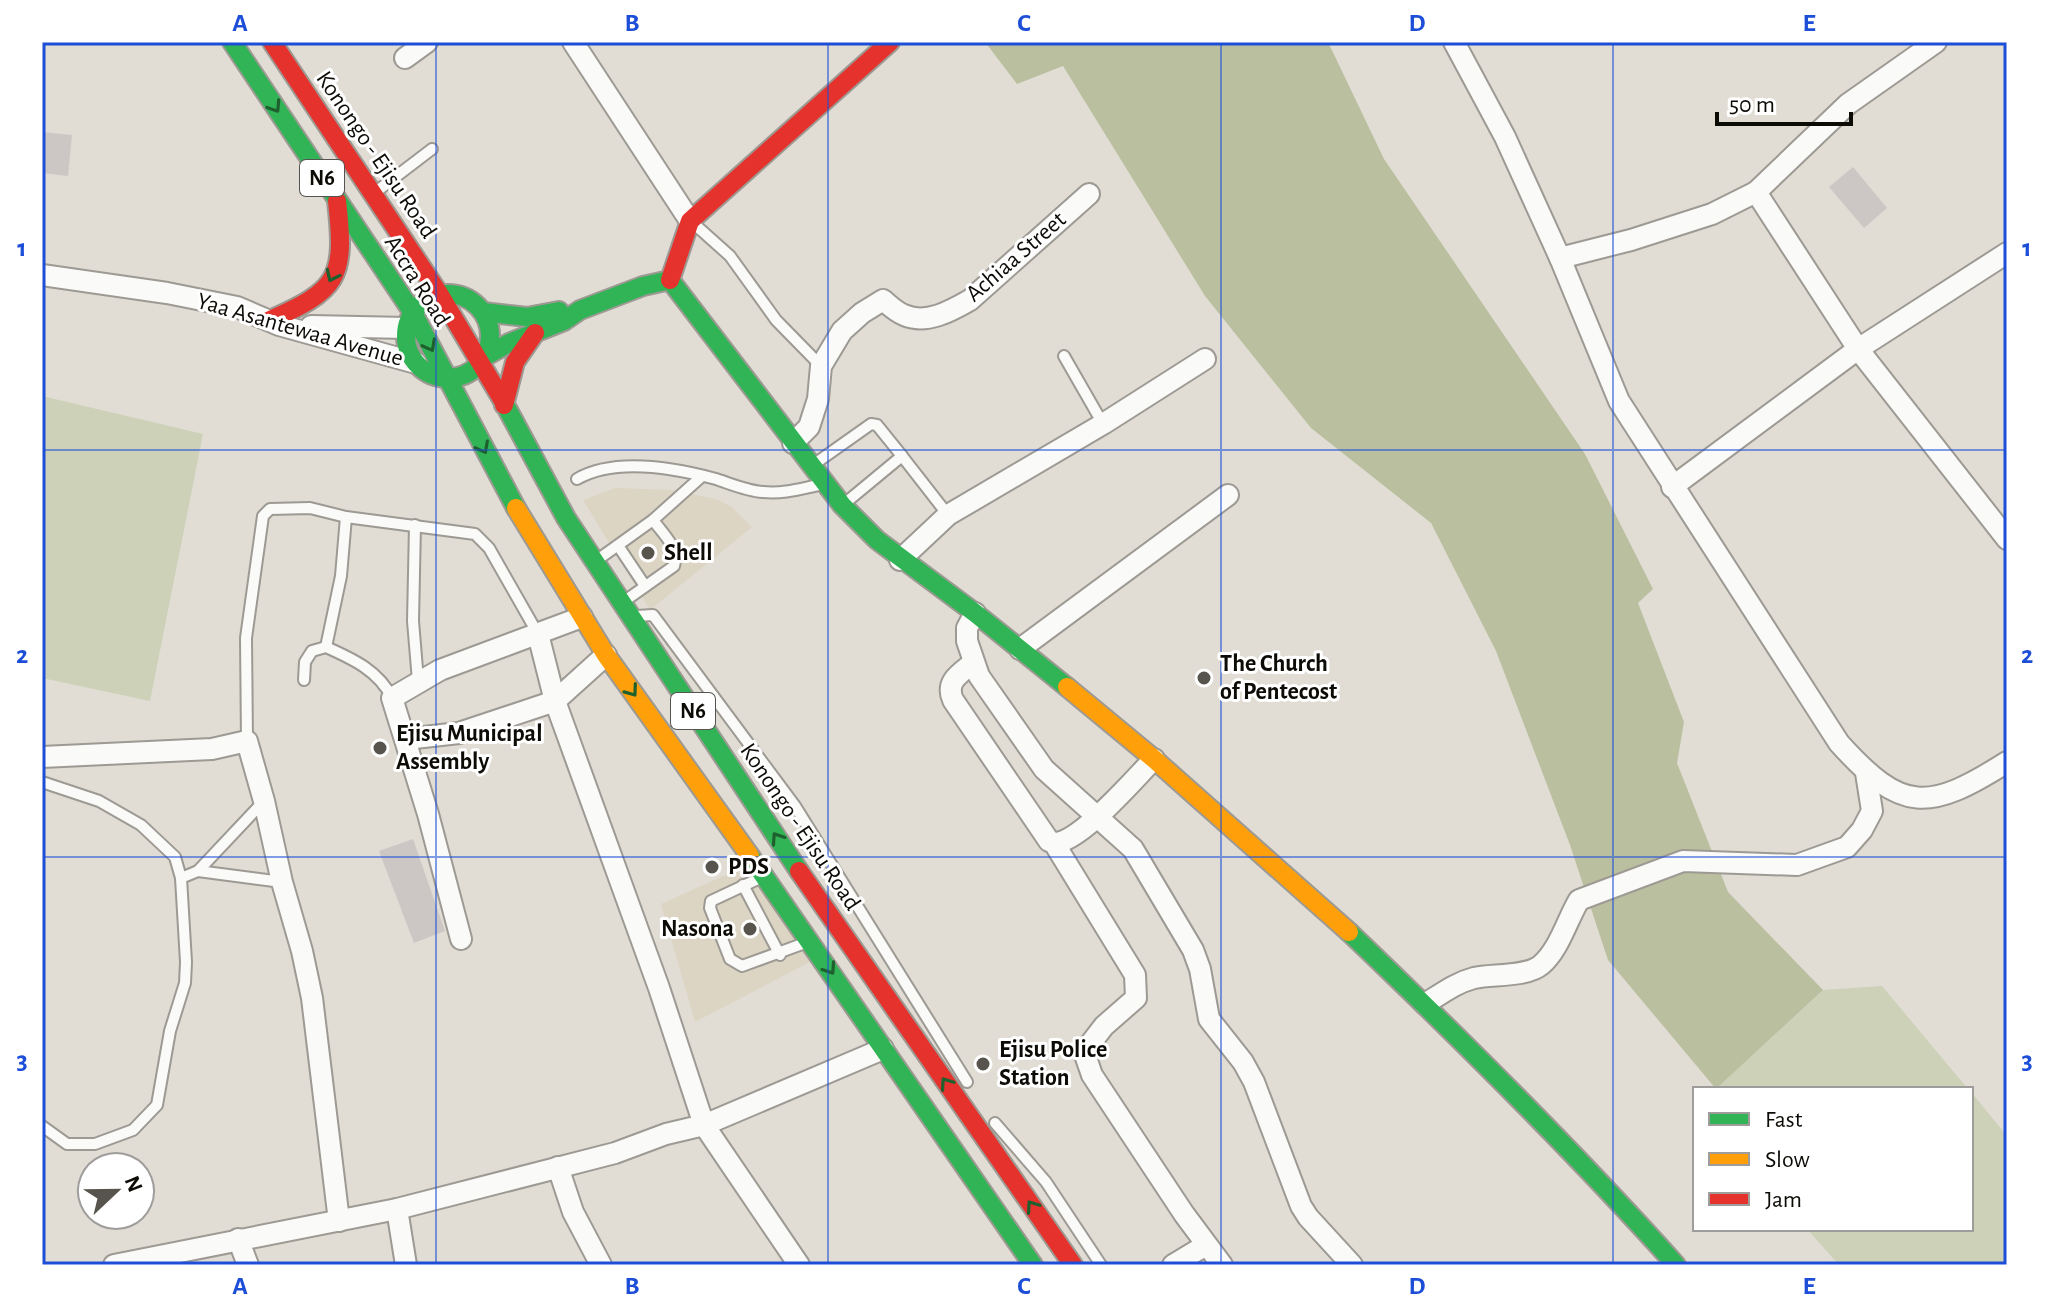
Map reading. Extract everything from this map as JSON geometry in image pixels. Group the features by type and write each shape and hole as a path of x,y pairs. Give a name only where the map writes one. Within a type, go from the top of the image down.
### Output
{"main road":[{"name":"Accra Road","path":"232,42 337,199 448,379 491,464 582,617"},
{"name":"Konongo - Ejisu Road","path":"272,42 484,359 504,405 566,518 626,611 821,903 1073,1265"},
{"path":"670,280 690,221 890,42"},
{"path":"273,323 325,291 338,262 341,237 337,199"},
{"path":"580,310 564,321 484,359 466,375 448,379 429,374 416,363 406,341 410,321 420,305 440,295 464,297 483,312 527,317 580,310 643,286 670,280"},
{"path":"670,280 842,505 900,560 1020,649 1154,759 1320,904 1425,1004 1593,1173 1676,1265"},
{"name":"Konongo - Ejisu Road","path":"483,312 490,334 484,359"},
{"path":"504,405 515,362 535,333"},
{"name":"N6","path":"582,617 811,941 1033,1265"}],"street":[{"path":"405,58 427,42"},
{"path":"573,42 690,221"},
{"path":"1454,42 1505,137 1560,258 1619,401 1839,743 1866,773 1892,791 1918,800 1942,796 2007,762"},
{"path":"1560,258 1631,240 1712,214 1756,192 1848,104 1936,42"},
{"path":"1756,192 1858,349 2007,539"},
{"name":"Achiaa Street","path":"793,443 809,427 818,399 821,366 842,331 862,313 883,300 905,316 926,317 947,313 970,300 1089,194"},
{"path":"1672,487 1858,349 2007,253"},
{"name":"Yaa Asantewaa Avenue","path":"42,275 237,307 273,323 416,363"},
{"path":"273,323 410,321"},
{"path":"900,560 948,515 1103,424 1205,359"},
{"path":"1020,649 1228,495"},
{"path":"975,613 967,628 967,641 979,676 1044,769 1133,849 1184,932 1200,969 1209,1019 1243,1062 1254,1082 1295,1192 1308,1217 1352,1265"},
{"path":"461,939 392,698 440,670 582,617"},
{"path":"538,634 555,701 659,988 704,1125 799,1265"},
{"path":"406,739 459,733 555,701 606,655"},
{"path":"973,663 954,678 949,692 1049,841 1062,843 1097,817 1154,759"},
{"path":"42,757 212,749 247,741 312,998 339,1221"},
{"path":"1425,1004 1457,984 1476,978 1527,972 1540,966 1553,950 1579,900 1683,861 1797,865 1847,847 1862,830 1872,811 1866,773"},
{"path":"1054,843 1135,975 1136,998 1104,1026 1084,1052 1092,1075 1222,1265"},
{"path":"114,1265 461,1195 615,1153 666,1134 704,1125 883,1049"},
{"path":"558,1167 573,1212 601,1265"},
{"path":"397,1209 406,1265"},
{"path":"238,1239 248,1265"},
{"path":"1173,1265 1206,1245"}],"lane":[{"path":"372,194 432,149"},
{"path":"690,221 730,256 776,320 821,366"},
{"path":"1064,356 1103,424"},
{"path":"813,465 871,424 877,425 948,515"},
{"path":"842,505 902,456"},
{"path":"577,479 588,473 631,467 701,477 759,492 790,494 826,484"},
{"path":"595,562 653,520 701,477"},
{"path":"247,741 246,638 263,516 270,509 299,508 475,534 489,548 538,634"},
{"path":"326,647 341,576 346,517"},
{"path":"653,520 676,551 677,559 674,566 645,586 626,611 653,615 771,771 969,1086"},
{"path":"415,525 413,621 418,681"},
{"path":"619,547 645,586"},
{"path":"304,680 305,662 312,651 326,647 358,661 385,684 392,698"},
{"path":"42,782 99,801 141,825 175,857 181,878 186,962 185,983 170,1031 157,1105 133,1130 95,1144 67,1144 42,1126"},
{"path":"181,878 198,871 264,801"},
{"path":"198,871 282,882"},
{"path":"765,876 711,901 710,908 730,959 742,966 780,955 811,941"},
{"path":"743,885 780,955"},
{"path":"973,1121 986,1112 1046,1182 1101,1265"}],"shaded area":[{"path":"615,488 671,490 716,499 732,507 752,527 650,610 583,500"},
{"path":"745,866 812,961 695,1022 661,904"}],"green space":[{"path":"985,42 1328,42 1384,159 1585,454 1653,589 1638,603 1684,722 1677,763 1728,892 1823,990 1718,1087 1714,1087 1608,960 1570,845 1496,651 1431,523 1311,428 1205,296 1063,66 1017,84"},
{"path":"42,396 203,434 150,701 42,678"},
{"path":"1882,986 1966,1087 1718,1087 1823,990"},
{"path":"1973,1094 2007,1136 2007,1265 1839,1265 1809,1231 1973,1231"}],"building":[{"path":"42,132 72,135 68,176 42,173"},
{"path":"1853,167 1887,208 1864,228 1829,187"},
{"path":"413,839 445,931 414,943 379,851"}],"traffic: fast":[{"path":"232,42 413,313 516,508"},
{"path":"486,356 509,343 564,321 580,310 643,286 670,280 842,505 877,540 1067,687"},
{"path":"448,294 464,297 478,306 487,320 490,336 487,352 478,366 464,375 448,378 432,375 418,366 409,352 406,336 409,320 418,306 432,297 448,294"},
{"path":"483,312 527,317 559,311"},
{"path":"503,401 566,518 799,871"},
{"path":"750,856 1033,1265"},
{"path":"1349,932 1516,1096 1676,1265"}],"traffic: slow":[{"path":"516,508 606,655 750,856"},
{"path":"1067,687 1154,759 1349,932"}],"traffic: jam":[{"path":"272,42 440,295 503,401"},
{"path":"670,280 690,221 890,42"},
{"path":"268,321 310,300 332,279 340,248 337,201"},
{"path":"504,405 515,362 535,333"},
{"path":"799,871 1073,1265"}],"place":[{"name":"Shell","path":"648,553"},
{"name":"The Church of Pentecost","path":"1204,678"},
{"name":"Ejisu Municipal Assembly","path":"380,748"},
{"name":"PDS","path":"712,867"},
{"name":"Nasona","path":"750,929"},
{"name":"Ejisu Police Station","path":"983,1064"}]}
